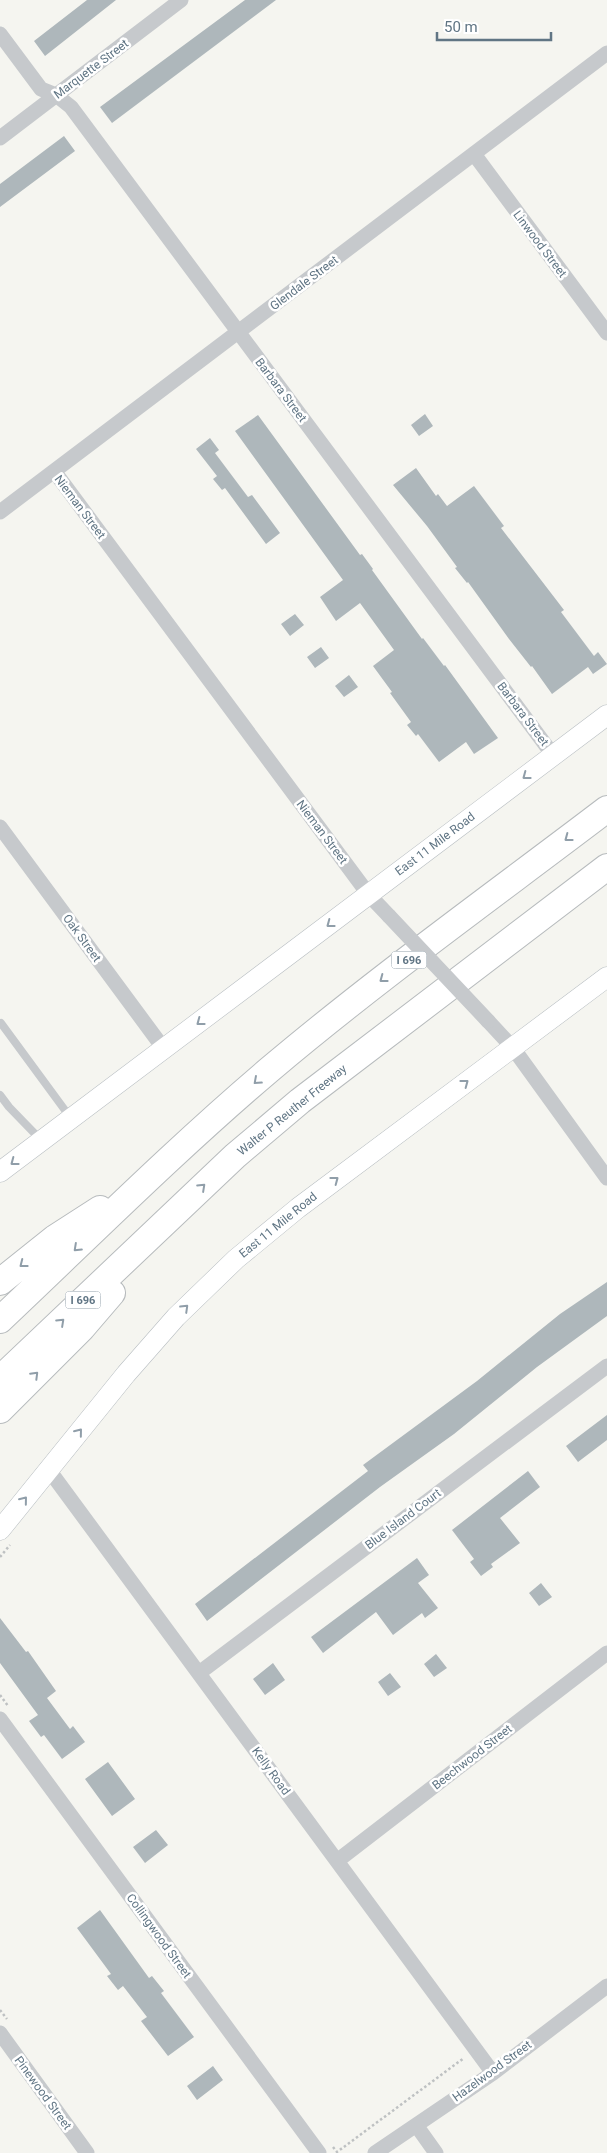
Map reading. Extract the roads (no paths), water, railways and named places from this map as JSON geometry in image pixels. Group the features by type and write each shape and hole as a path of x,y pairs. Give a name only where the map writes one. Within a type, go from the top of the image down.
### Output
{"highway":[{"name":"I 696","path":"0,1320 149,1177 312,1034 607,809"},
{"name":"Walter P Reuther Freeway","path":"0,1379 235,1156 383,1036 607,868"},
{"path":"383,1036 492,974 607,887"},
{"path":"0,1282 55,1238 149,1177"},
{"path":"0,1410 82,1328 134,1268 167,1221"}],"main road":[{"name":"East 11 Mile Road","path":"0,1172 607,715"},
{"name":"East 11 Mile Road","path":"0,1530 126,1374 176,1317 236,1259 298,1208 607,977"}],"street":[{"name":"Marquette Street","path":"0,138 181,0"},
{"name":"Barbara Street","path":"0,34 38,86 56,95 71,107 553,755"},
{"name":"Glendale Street","path":"0,512 607,53"},
{"name":"Linwood Street","path":"474,154 607,333"},
{"name":"Nieman Street","path":"54,471 369,895 513,1048 607,1178"},
{"name":"Oak Street","path":"0,827 164,1049"},
{"name":"Blue Island Court","path":"200,1673 607,1366"},
{"name":"Kelly Road","path":"49,1470 493,2073"},
{"name":"Beechwood Street","path":"336,1861 607,1653"},
{"name":"Collingwood Street","path":"0,1719 319,2153"},
{"name":"Hazelwood Street","path":"375,2153 493,2073 607,1986"},
{"name":"Pinewood Street","path":"0,2034 87,2153"},
{"path":"416,2125 436,2153"}],"lane":[{"path":"1,1023 71,1118"},
{"path":"0,1095 9,1108 42,1141"}]}
